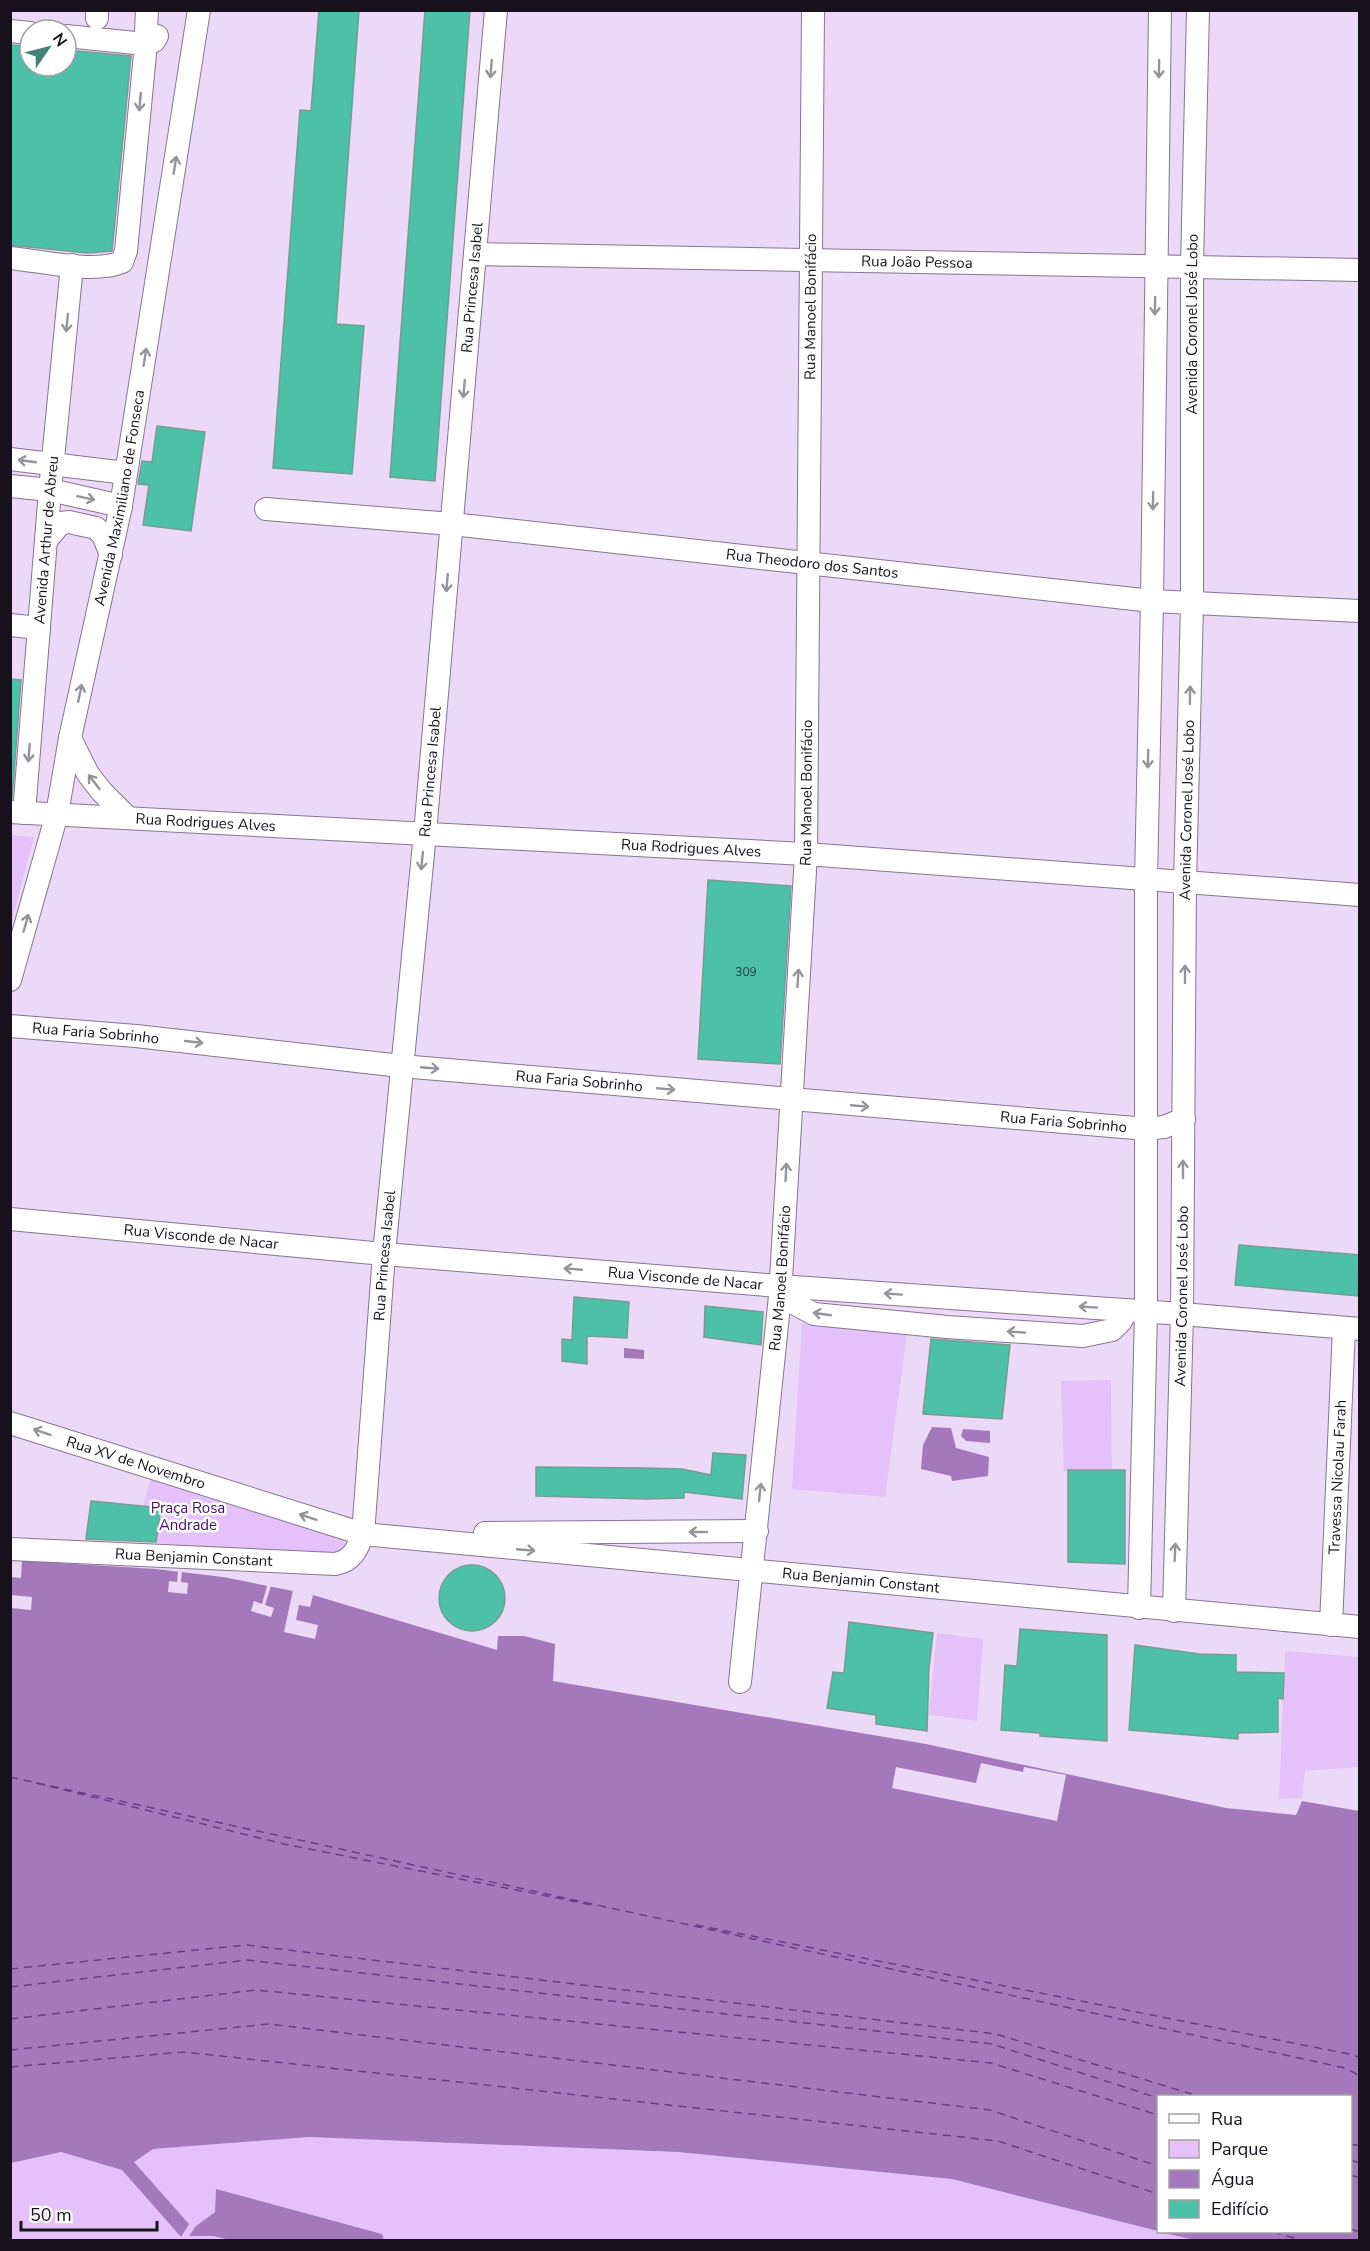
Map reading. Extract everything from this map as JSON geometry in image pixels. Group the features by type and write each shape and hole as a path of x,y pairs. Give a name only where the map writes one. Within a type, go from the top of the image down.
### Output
{"street":[{"path":"10,258 110,267 122,262 126,251 146,44 147,10"},
{"path":"78,37 146,44 154,41 158,34 160,10"},
{"name":"Avenida Maximiliano de Fonseca","path":"10,980 57,814 70,738 121,506 199,10"},
{"name":"Rua Princesa Isabel","path":"363,1534 384,1254 425,833 496,10"},
{"name":"Rua Manoel Bonifácio","path":"740,1682 757,1531 779,1291 806,854 813,10"},
{"path":"1139,1608 1136,1310 1147,1129 1146,880 1160,10"},
{"name":"Avenida Coronel José Lobo","path":"1174,1611 1182,1314 1185,883 1192,604 1192,266 1198,10"},
{"name":"Rua João Pessoa","path":"475,254 1359,270"},
{"name":"Avenida Arthur de Abreu","path":"17,813 39,628 72,265"},
{"path":"10,459 126,473"},
{"path":"10,486 50,490 121,506"},
{"name":"Rua Theodoro dos Santos","path":"266,509 452,524 1152,601 1359,611"},
{"path":"47,539 61,523 69,522 96,528 103,534 111,555"},
{"path":"10,625 39,628"},
{"path":"70,738 88,774 128,818"},
{"name":"Rua Rodrigues Alves","path":"17,813 806,854 1359,895"},
{"name":"Rua Faria Sobrinho","path":"10,1026 136,1036 401,1066 1147,1129 1164,1127 1184,1119"},
{"name":"Rua Visconde de Nacar","path":"10,1219 779,1291 1136,1310 1352,1329"},
{"path":"779,1291 814,1314 947,1328 1083,1336 1112,1330 1136,1310"},
{"name":"Travessa Nicolau Farah","path":"1331,1625 1352,1329"},
{"name":"Rua XV de Novembro","path":"10,1422 363,1534"},
{"path":"363,1534 757,1531"},
{"name":"Rua Benjamin Constant","path":"10,1549 335,1564 350,1559 358,1548 363,1534 1359,1627"}],"green space":[{"path":"10,835 34,837 11,924"},
{"path":"802,1324 907,1333 885,1497 792,1489"},
{"path":"1111,1380 1112,1469 1064,1471 1061,1381"},
{"name":"Praça Rosa Andrade","path":"152,1475 342,1538 345,1548 335,1556 155,1543 161,1508 143,1506"},
{"path":"937,1633 983,1639 977,1721 929,1715"},
{"path":"1285,1651 1359,1657 1359,1767 1305,1771 1302,1798 1279,1799"},
{"path":"309,2137 678,2152 952,2179 1157,2230 1157,2233 1167,2233 1195,2240 384,2240 382,2234 216,2189 215,2212 196,2226 189,2236 214,2236 229,2240 11,2240 10,2163 61,2152 122,2170 181,2237 189,2224 133,2162 153,2149"}],"water":[{"path":"624,1348 644,1350 644,1359 624,1358"},
{"path":"932,1427 951,1428 956,1448 989,1457 988,1476 952,1481 951,1476 921,1469 923,1445"},
{"path":"963,1429 990,1431 990,1443 966,1441 961,1436"},
{"path":"10,1560 156,1569 223,1577 313,1595 497,1650 498,1636 524,1636 555,1644 553,1681 926,1744 1226,1808 1296,1815 1302,1801 1359,1811 1359,2240 1195,2240 1164,2233 1352,2233 1352,2095 1157,2095 1157,2231 952,2179 678,2152 309,2137 153,2149 134,2162 189,2224 181,2237 122,2170 61,2152 11,2163"},
{"path":"216,2189 382,2234 384,2240 229,2240 214,2236 189,2236 196,2226 215,2212"}],"pier":[{"path":"11,1560 22,1561 21,1578 11,1577"},
{"path":"178,1571 182,1571 181,1582 188,1583 187,1594 168,1592 169,1581 177,1582"},
{"path":"267,1586 271,1586 265,1605 274,1608 271,1617 251,1611 254,1601 262,1604"},
{"path":"293,1590 313,1595 310,1607 299,1605 296,1620 318,1625 315,1639 284,1632"},
{"path":"11,1595 32,1597 31,1610 11,1608"},
{"path":"981,1763 1023,1772 1024,1767 1066,1775 1057,1821 892,1788 896,1767 976,1783"}],"building":[{"path":"319,10 359,10 336,324 364,326 352,474 273,468 300,110 311,111"},
{"path":"425,10 470,10 435,481 390,477"},
{"path":"10,45 18,45 18,78 78,78 78,51 131,56 112,251 87,253 10,245"},
{"path":"157,426 205,432 191,531 143,525 149,485 138,484 142,461 152,462"},
{"path":"10,679 21,680 12,799 10,799"},
{"path":"708,880 791,886 780,1064 698,1059"},
{"path":"1239,1245 1359,1255 1358,1296 1235,1285"},
{"path":"574,1297 629,1302 627,1338 587,1336 587,1364 562,1361 562,1339 572,1340"},
{"path":"705,1306 763,1312 761,1345 704,1337"},
{"path":"931,1339 1010,1345 1002,1419 923,1414"},
{"path":"713,1453 746,1455 742,1499 684,1492 684,1498 536,1496 536,1467 682,1469 711,1475"},
{"path":"1068,1470 1125,1470 1125,1564 1068,1562"},
{"path":"91,1501 161,1508 156,1542 86,1539"},
{"path":"478,1565 496,1574 503,1585 505,1598 503,1611 496,1622 485,1629 466,1631 448,1622 441,1611 439,1592 448,1574 459,1567"},
{"path":"849,1622 933,1633 929,1668 927,1731 876,1724 876,1715 827,1708 833,1672 844,1673"},
{"path":"1020,1629 1107,1635 1107,1741 1040,1736 1040,1733 1001,1730 1005,1665 1017,1666"},
{"path":"1135,1645 1199,1654 1236,1655 1236,1672 1284,1673 1283,1699 1278,1698 1278,1732 1238,1733 1238,1739 1129,1730"}],"ferry route":[{"path":"10,1777 1345,2068 1360,2076"},
{"path":"36,1783 284,1844 597,1906"},
{"path":"696,1925 1360,2058"},
{"path":"10,1969 246,1945 996,2034 1195,2095"},
{"path":"10,1987 247,1960 992,2044 1157,2098"},
{"path":"10,2019 256,1990 991,2063 1157,2115"},
{"path":"10,2050 269,2024 990,2110 1157,2166"},
{"path":"10,2067 184,2052 998,2141 1157,2194"},
{"path":"1352,2144 1360,2146"},
{"path":"1352,2161 1360,2163"},
{"path":"1352,2176 1360,2178"},
{"path":"1352,2230 1360,2232"},
{"path":"1276,2233 1301,2240"}]}
